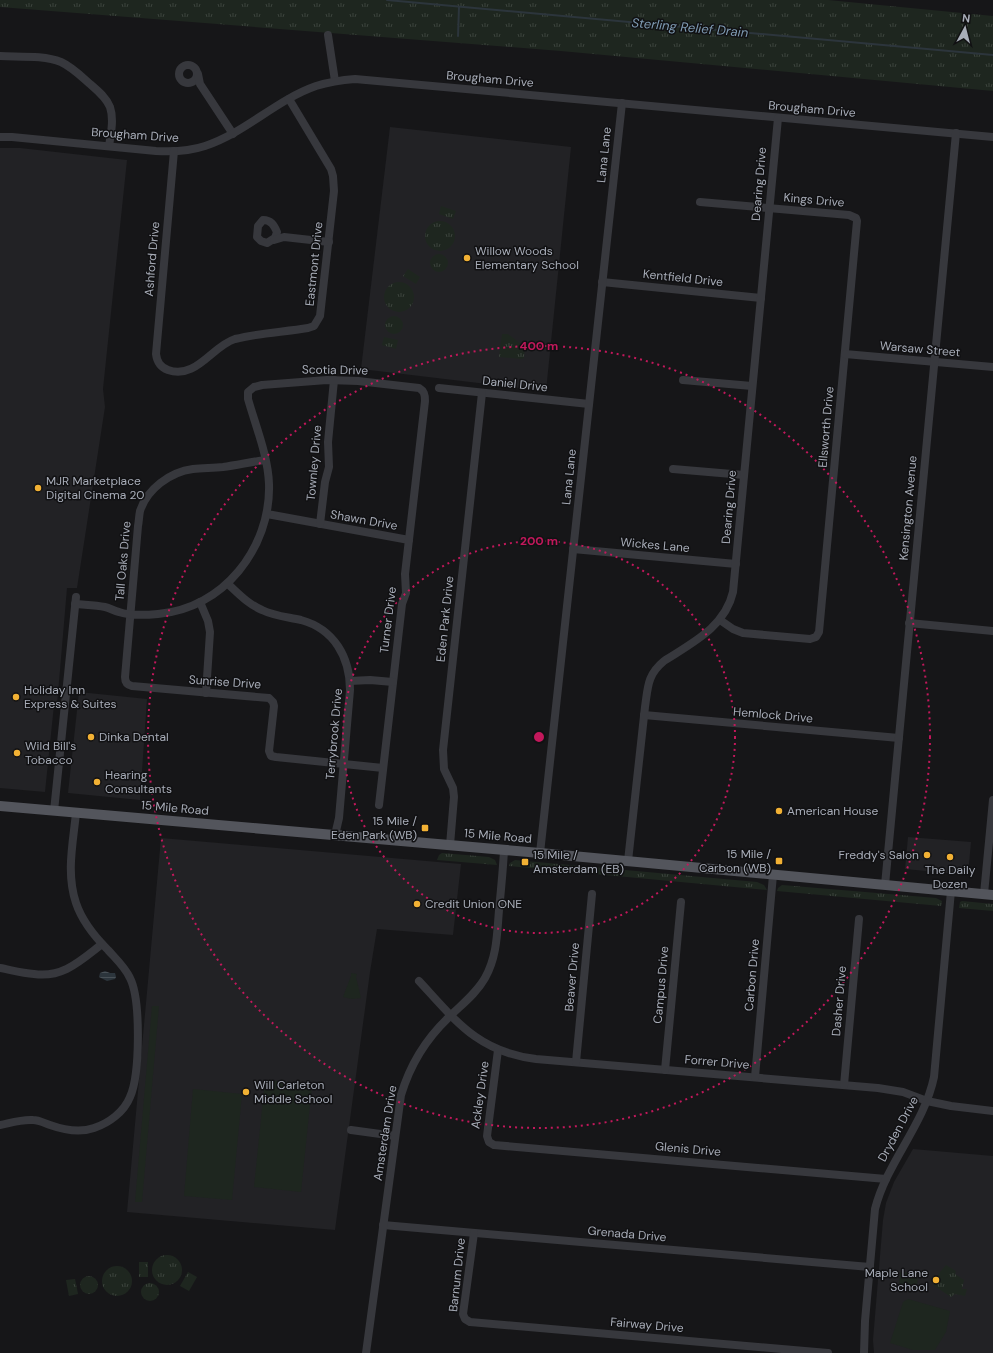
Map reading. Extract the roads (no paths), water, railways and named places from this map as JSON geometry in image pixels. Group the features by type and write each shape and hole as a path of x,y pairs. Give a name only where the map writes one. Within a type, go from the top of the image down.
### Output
{"main road":[{"name":"15 Mile Road","path":"0,806 540,853 989,895"}],"street":[{"path":"328,35 335,81"},
{"path":"0,56 54,60 66,65 81,76 102,95 110,107 112,121 109,146"},
{"path":"200,84 187,84 181,81 179,75 181,69 185,66 191,65 196,69 200,84 233,134"},
{"path":"190,84 196,80 198,74"},
{"name":"Brougham Drive","path":"0,137 156,151 174,151 204,147 233,134 289,99 315,86 335,81 364,80 993,137"},
{"name":"Eastmont Drive","path":"162,368 175,371 189,370 200,364 222,346 231,341 245,337 308,328 314,326 320,316 334,191 333,176 327,161 289,99"},
{"name":"Lana Lane","path":"540,853 622,103"},
{"name":"Dearing Drive","path":"628,861 648,683 653,673 664,661 705,634 720,620 732,600 778,118"},
{"name":"Kensington Avenue","path":"885,885 956,133"},
{"name":"Ashford Drive","path":"162,368 157,360 156,347 174,151"},
{"name":"Kings Drive","path":"700,202 850,215 856,218"},
{"name":"Ellsworth Drive","path":"720,620 733,629 743,632 810,639 816,637 820,632 844,354 857,224 856,218"},
{"path":"275,236 329,242"},
{"name":"Kentfield Drive","path":"602,282 761,298"},
{"name":"Warsaw Street","path":"844,354 993,367"},
{"name":"Scotia Drive","path":"265,460 248,399 248,392 254,387 301,381 334,380 419,388 423,390"},
{"name":"Townley Drive","path":"320,524 325,482 329,468 328,442 334,380"},
{"path":"682,380 752,386"},
{"name":"Daniel Drive","path":"439,388 589,404"},
{"name":"Turner Drive","path":"379,805 402,604 406,593 405,580 425,400 423,390"},
{"name":"Eden Park Drive","path":"450,845 454,797 453,788 444,770 443,750 482,393"},
{"path":"54,811 75,600 130,614 163,614 180,610 200,602 228,584 250,557 259,540 267,514 269,484 265,460"},
{"name":"Tall Oaks Drive","path":"127,684 125,677 138,526 141,510 145,502 155,488 167,478 182,472 192,469 225,467 265,460"},
{"path":"673,469 744,475"},
{"name":"Shawn Drive","path":"267,514 409,540"},
{"name":"Wickes Lane","path":"573,549 736,564"},
{"name":"Terrybrook Drive","path":"228,584 244,599 263,611 309,623 322,630 343,653 350,681 339,818 335,835"},
{"path":"200,602 208,621 210,632 206,693"},
{"path":"909,623 993,631"},
{"path":"350,681 370,680 393,682"},
{"name":"Sunrise Drive","path":"127,684 132,686 206,693 266,697 272,700 274,706 269,751 271,756 383,768"},
{"name":"Hemlock Drive","path":"644,715 899,738"},
{"path":"989,895 993,800"},
{"path":"0,1125 32,1120 70,1130 87,1130 109,1121 118,1113 130,1097 135,1074 137,1034 134,988 122,964 88,927 80,915 76,903 70,878 76,813"},
{"name":"Amsterdam Drive","path":"366,1353 401,1095 409,1071 427,1040 450,1015 480,987 492,963 496,948 504,850"},
{"name":"Carbon Drive","path":"755,1077 773,874"},
{"name":"Dryden Drive","path":"864,1353 875,1209 886,1179 927,1101 932,1086 935,1069 951,891"},
{"name":"Beaver Drive","path":"576,1062 592,894"},
{"name":"Campus Drive","path":"665,1070 681,902"},
{"name":"Dasher Drive","path":"844,1085 859,919"},
{"path":"0,968 35,975 54,974 74,966 102,944"},
{"name":"Forrer Drive","path":"418,980 450,1015 475,1038 498,1050 524,1058 894,1090 927,1101 951,1106 993,1111"},
{"name":"Ackley Drive","path":"489,1142 487,1136 498,1050"},
{"path":"351,1130 395,1136"},
{"name":"Glenis Drive","path":"489,1142 494,1145 886,1179"},
{"name":"Grenada Drive","path":"383,1225 870,1267"},
{"name":"Barnum Drive","path":"465,1319 463,1314 474,1233"},
{"name":"Fairway Drive","path":"465,1319 470,1322 774,1351 828,1353"}],"waterway":[{"name":"Sterling Relief Drain","path":"387,0 993,55"},
{"path":"458,36 459,7"}],"place":[{"name":"Willow Woods Elementary School","path":"467,258"},
{"name":"MJR Marketplace Digital Cinema 20","path":"38,488"},
{"name":"Holiday Inn Express & Suites","path":"16,697"},
{"name":"Dinka Dental","path":"91,737"},
{"name":"Wild Bill's Tobacco","path":"17,753"},
{"name":"Hearing Consultants","path":"97,782"},
{"name":"American House","path":"779,811"},
{"name":"15 Mile / Eden Park (WB)","path":"425,828"},
{"name":"Freddy's Salon","path":"927,855"},
{"name":"The Daily Dozen","path":"950,857"},
{"name":"15 Mile / Carbon (WB)","path":"779,861"},
{"name":"15 Mile / Amsterdam (EB)","path":"525,862"},
{"name":"Credit Union ONE","path":"417,904"},
{"name":"Will Carleton Middle School","path":"246,1092"},
{"name":"Maple Lane School","path":"936,1280"}]}
